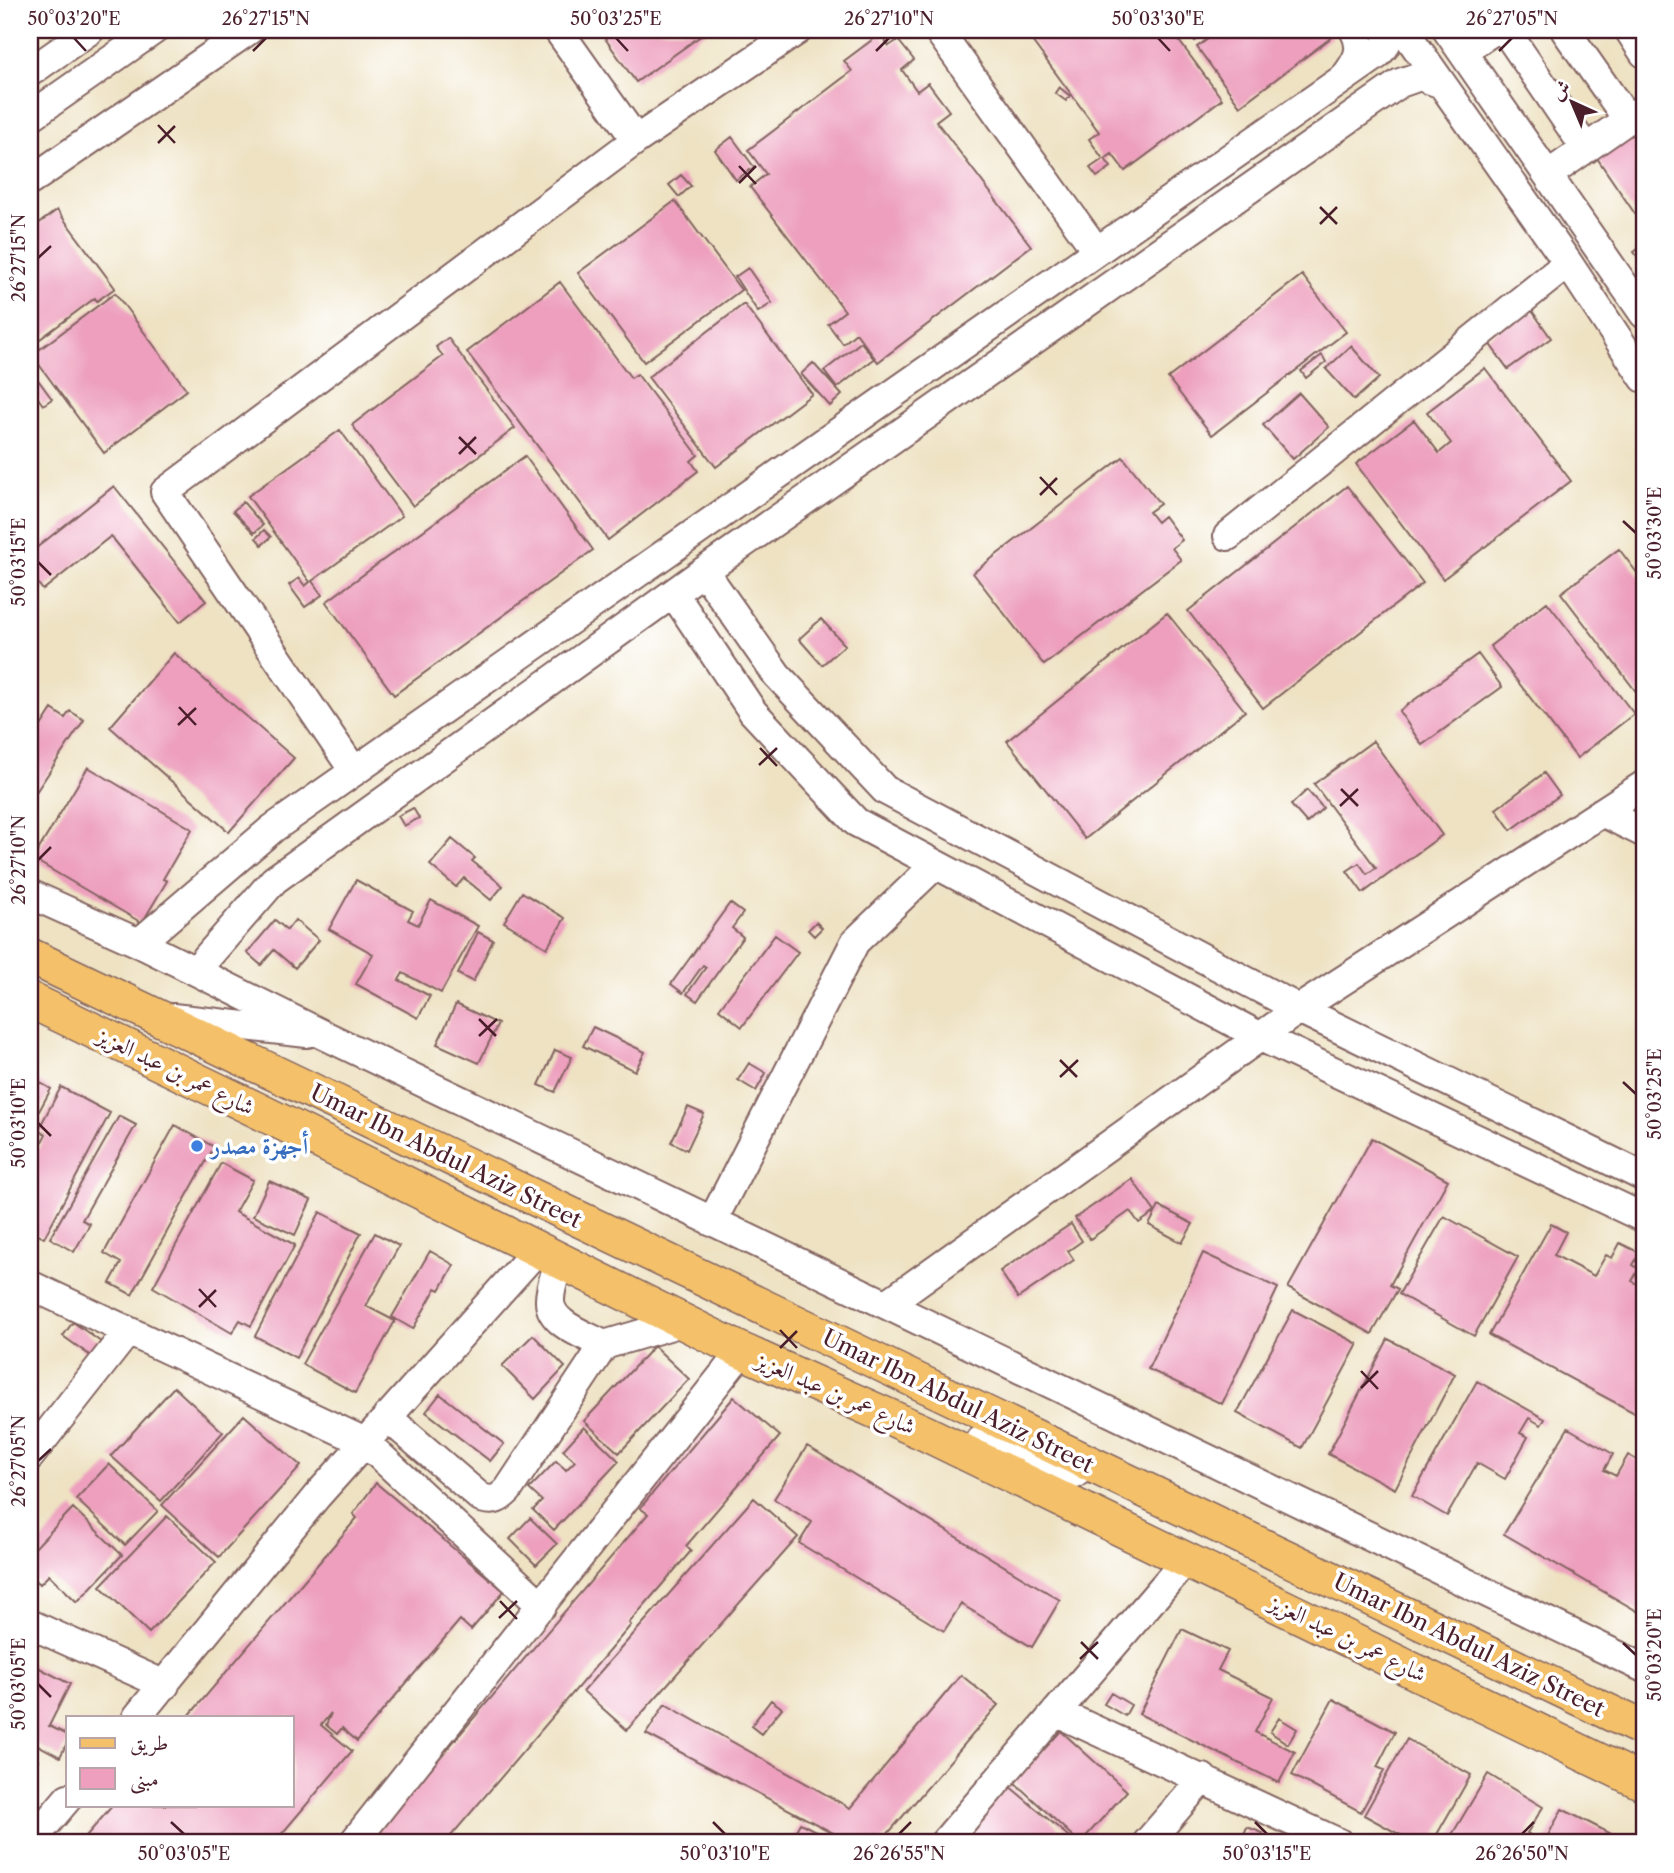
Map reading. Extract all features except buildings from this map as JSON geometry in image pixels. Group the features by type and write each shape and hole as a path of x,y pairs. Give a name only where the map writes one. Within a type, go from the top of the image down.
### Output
{"main road":[{"name":"شارع عمر بن عبد العزيز","path":"30,956 158,1017"},
{"path":"30,971 49,980 106,992"},
{"name":"شارع عمر بن عبد العزيز","path":"30,1000 682,1322 925,1433 1644,1783"},
{"name":"Umar Ibn Abdul Aziz Street","path":"158,1017 1644,1729"}],"street":[{"path":"30,72 90,30"},
{"path":"30,117 154,30"},
{"path":"30,181 248,30"},
{"path":"558,30 636,140"},
{"path":"354,771 165,492 636,140 799,30"},
{"path":"938,30 1096,250"},
{"path":"1344,78 1359,56 1360,47 1354,30"},
{"path":"139,943 272,829 1377,55 1385,46 1391,30"},
{"path":"1404,30 1568,263 1644,378"},
{"path":"1494,30 1455,41 1644,314"},
{"path":"1505,30 1586,149"},
{"path":"1548,175 1636,114 1565,30"},
{"path":"1629,30 1644,53"},
{"path":"196,971 274,880 704,571 1400,83 1420,76 1442,84"},
{"path":"1228,536 1568,263"},
{"path":"704,571 776,675 885,790 1299,1009 1644,1177"},
{"path":"674,594 752,712 856,822 1261,1037 1644,1218"},
{"path":"887,1304 1299,1009 1644,785"},
{"path":"1602,812 1644,833"},
{"path":"712,1222 855,942 935,865"},
{"path":"30,894 139,943 712,1222 1644,1668"},
{"path":"158,1017 324,1035"},
{"path":"548,1255 551,1310 556,1318 604,1345"},
{"path":"138,1716 317,1496 387,1417 548,1255"},
{"path":"30,1285 365,1442 542,1605"},
{"path":"387,1417 481,1498 491,1501 499,1499 508,1490 604,1345 682,1322"},
{"path":"30,1455 128,1331"},
{"path":"354,1843 743,1351"},
{"path":"925,1433 978,1440 1046,1472 1075,1474 1089,1464"},
{"path":"944,1843 1187,1559"},
{"path":"30,1624 165,1685"},
{"path":"1056,1712 1339,1843"},
{"path":"1147,1843 1203,1778"},
{"path":"30,1843 66,1800"}],"place":[{"name":"أجهزة مصدر","path":"197,1146"}]}
